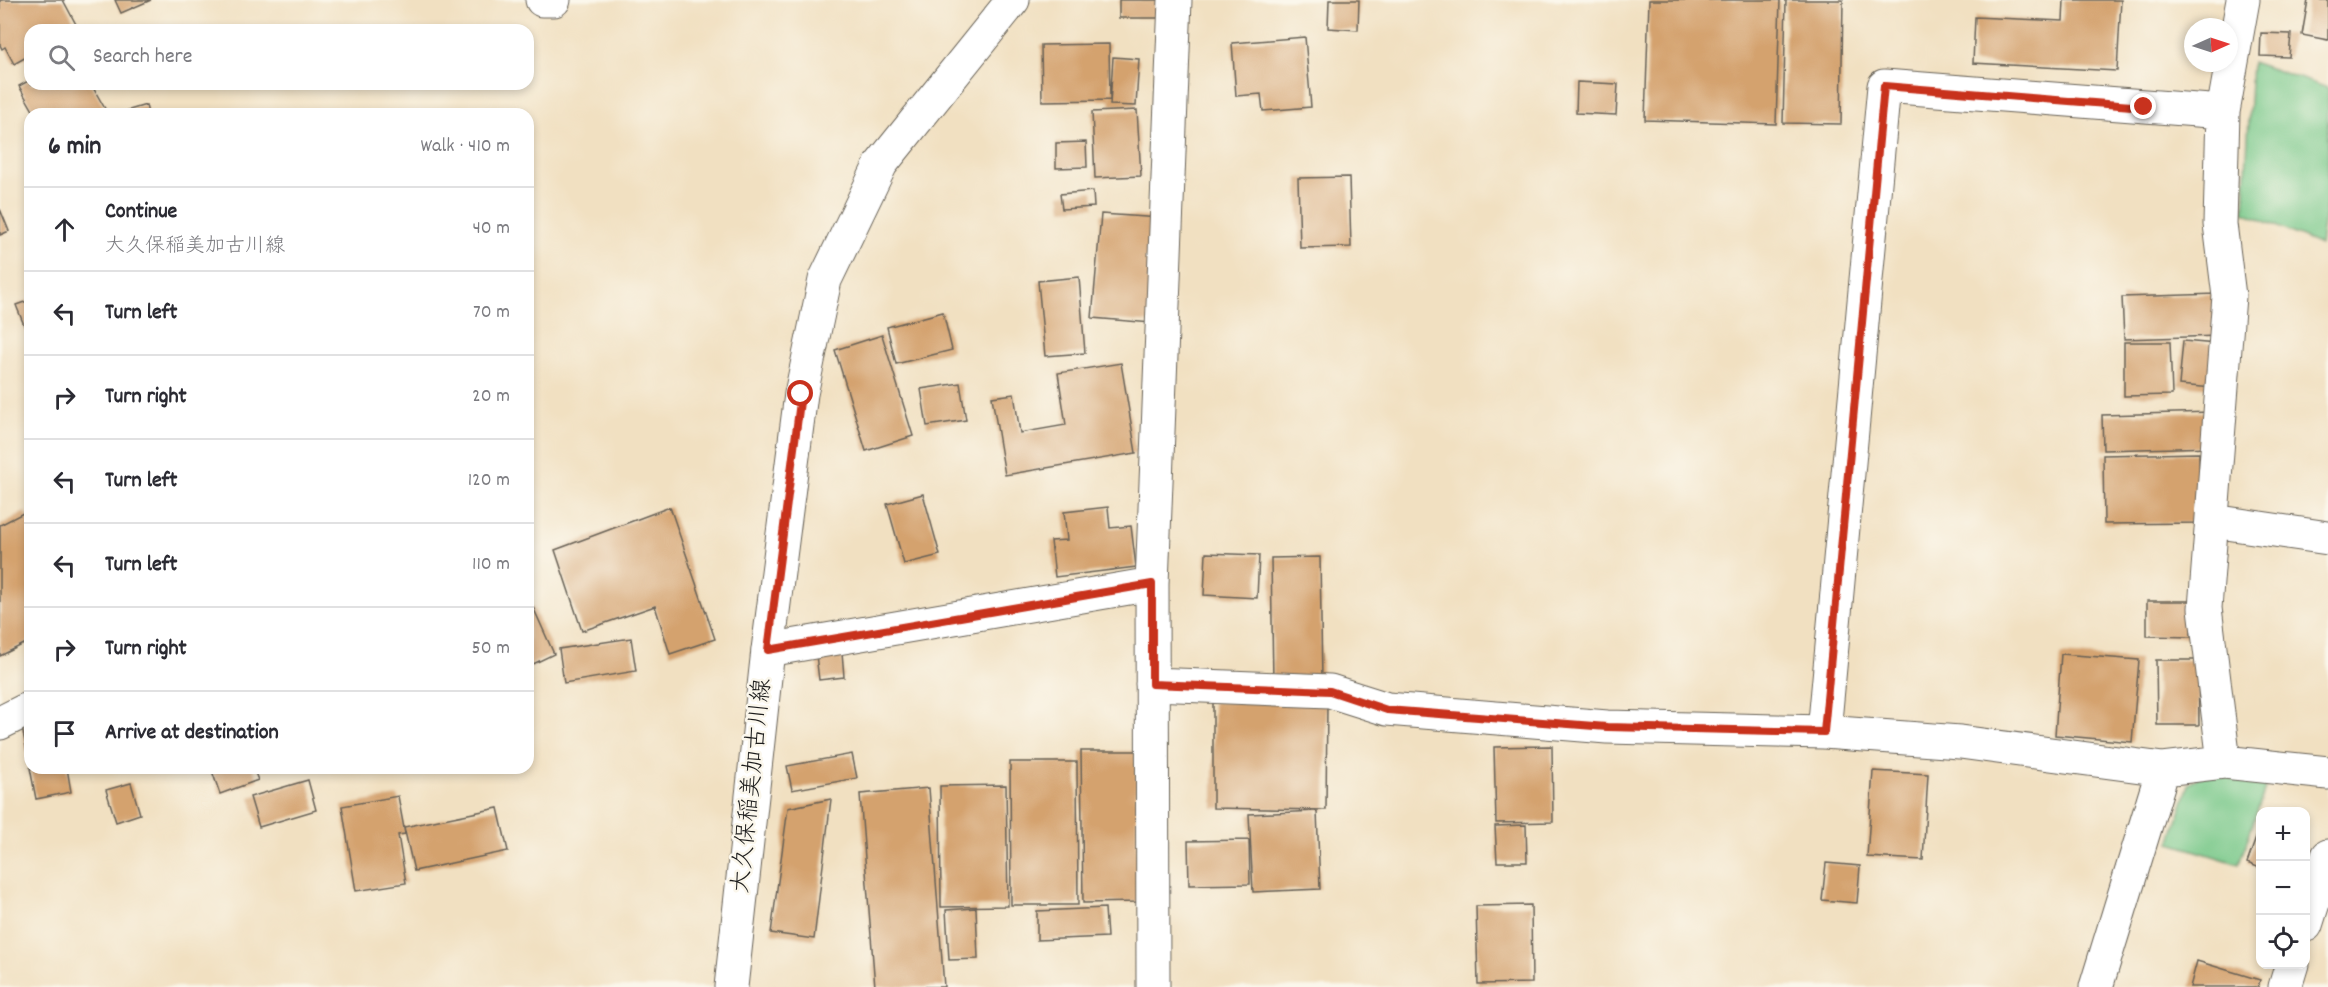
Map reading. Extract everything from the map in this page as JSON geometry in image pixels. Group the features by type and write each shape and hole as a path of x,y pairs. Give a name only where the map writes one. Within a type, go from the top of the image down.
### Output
{"street":[{"path":"542,0 554,0"},
{"name":"大久保稲美加古川線","path":"730,987 768,650 801,394 825,280 880,165 1013,0"},
{"path":"1152,987 1152,584 1175,0"},
{"path":"2224,762 2205,608 2229,296 2220,224 2223,112 2243,0"},
{"path":"1824,732 1884,86 2223,112"},
{"path":"2213,521 2328,538"},
{"path":"768,650 1152,584"},
{"path":"1152,684 1330,691 1387,710 1607,727 1824,732 1960,742 2163,770 2224,762 2328,773"},
{"path":"0,723 24,711"},
{"path":"2096,987 2163,770"},
{"path":"2309,915 2328,856"},
{"path":"2285,987 2290,969"}],"green space":[{"path":"2252,62 2328,88 2328,192 2320,245 2244,212"},
{"path":"2202,774 2268,780 2259,807 2256,807 2256,815 2239,864 2170,843 2189,784"}],"building":[{"path":"0,0 63,0 76,24 24,24 24,58 14,64 5,47 2,49 0,45"},
{"path":"115,0 151,0 121,13"},
{"path":"1119,0 1168,0 1168,18 1119,18"},
{"path":"1329,0 1359,0 1358,30 1328,28"},
{"path":"1649,0 1780,0 1776,124 1645,120"},
{"path":"1786,0 1843,0 1841,124 1783,123"},
{"path":"2064,0 2121,0 2117,71 1973,63 1975,17 2063,21"},
{"path":"2308,0 2328,0 2328,40 2302,35"},
{"path":"2261,33 2291,34 2289,57 2260,56"},
{"path":"1305,37 1311,107 1263,111 1261,94 1236,96 1232,43"},
{"path":"1109,44 1110,100 1042,101 1041,45"},
{"path":"1113,57 1139,59 1136,106 1110,105"},
{"path":"1577,82 1618,84 1616,115 1576,113"},
{"path":"24,83 24,90 94,90 105,108 32,108 19,86"},
{"path":"1137,110 1141,176 1095,178 1092,112"},
{"path":"1086,142 1087,167 1056,168 1056,143"},
{"path":"1349,177 1351,247 1300,248 1298,178"},
{"path":"1093,191 1094,207 1062,209 1060,194"},
{"path":"0,209 9,231 0,235"},
{"path":"1101,214 1161,218 1152,323 1092,318"},
{"path":"1079,277 1085,353 1045,356 1038,281"},
{"path":"2217,294 2218,336 2124,339 2122,297"},
{"path":"24,302 24,325 16,305"},
{"path":"943,312 952,350 896,364 887,327"},
{"path":"882,335 913,436 866,451 835,350"},
{"path":"2183,341 2216,344 2213,388 2179,385"},
{"path":"2124,342 2170,342 2172,395 2124,396"},
{"path":"1121,363 1136,453 1005,475 992,397 1014,394 1020,433 1066,425 1058,373"},
{"path":"960,383 966,420 927,426 921,389"},
{"path":"2212,412 2213,447 2103,450 2102,415"},
{"path":"2199,453 2200,523 2104,524 2103,455"},
{"path":"923,494 940,555 904,564 887,504"},
{"path":"670,507 715,639 670,654 655,606 582,631 555,550"},
{"path":"1108,507 1110,528 1131,526 1136,567 1055,577 1051,541 1067,540 1064,512"},
{"path":"24,513 24,644 0,656 0,525"},
{"path":"1206,553 1259,555 1257,598 1204,595"},
{"path":"1320,557 1322,681 1273,682 1271,558"},
{"path":"2147,601 2191,601 2191,637 2147,636"},
{"path":"534,609 554,654 534,664"},
{"path":"631,638 636,671 564,683 559,649"},
{"path":"842,652 844,677 819,680 816,655"},
{"path":"2061,654 2139,660 2132,742 2055,735"},
{"path":"2156,660 2198,660 2199,725 2157,725"},
{"path":"1213,702 1327,702 1326,810 1213,808"},
{"path":"1552,746 1553,822 1496,823 1494,747"},
{"path":"1081,751 1136,751 1138,902 1083,903"},
{"path":"852,754 857,778 792,790 787,766"},
{"path":"1010,762 1077,762 1078,905 1011,905"},
{"path":"1873,771 1928,774 1923,860 1867,857"},
{"path":"31,774 68,774 71,792 36,799"},
{"path":"213,774 256,774 258,780 220,794"},
{"path":"308,780 316,810 259,827 250,797"},
{"path":"131,783 140,814 116,822 106,790"},
{"path":"1006,785 1008,906 941,907 940,786"},
{"path":"929,788 944,987 875,987 860,794"},
{"path":"398,796 405,834 398,835 406,883 356,891 342,806"},
{"path":"831,799 814,939 771,933 788,808"},
{"path":"498,808 508,851 414,871 404,827"},
{"path":"1317,811 1320,889 1253,892 1249,814"},
{"path":"1526,825 1527,862 1497,862 1495,826"},
{"path":"2256,838 2256,866 2247,863"},
{"path":"1249,840 1250,884 1189,885 1188,841"},
{"path":"1826,863 1860,866 1857,903 1822,900"},
{"path":"1531,905 1532,983 1478,984 1476,906"},
{"path":"976,908 978,959 949,960 946,910"},
{"path":"1105,908 1107,937 1037,940 1037,911"},
{"path":"2197,961 2260,980 2258,987 2190,987"}],"route":[{"path":"801,394 768,650 1152,584 1152,684 1330,691 1387,710 1607,727 1824,732 1884,86 2144,107"}]}
